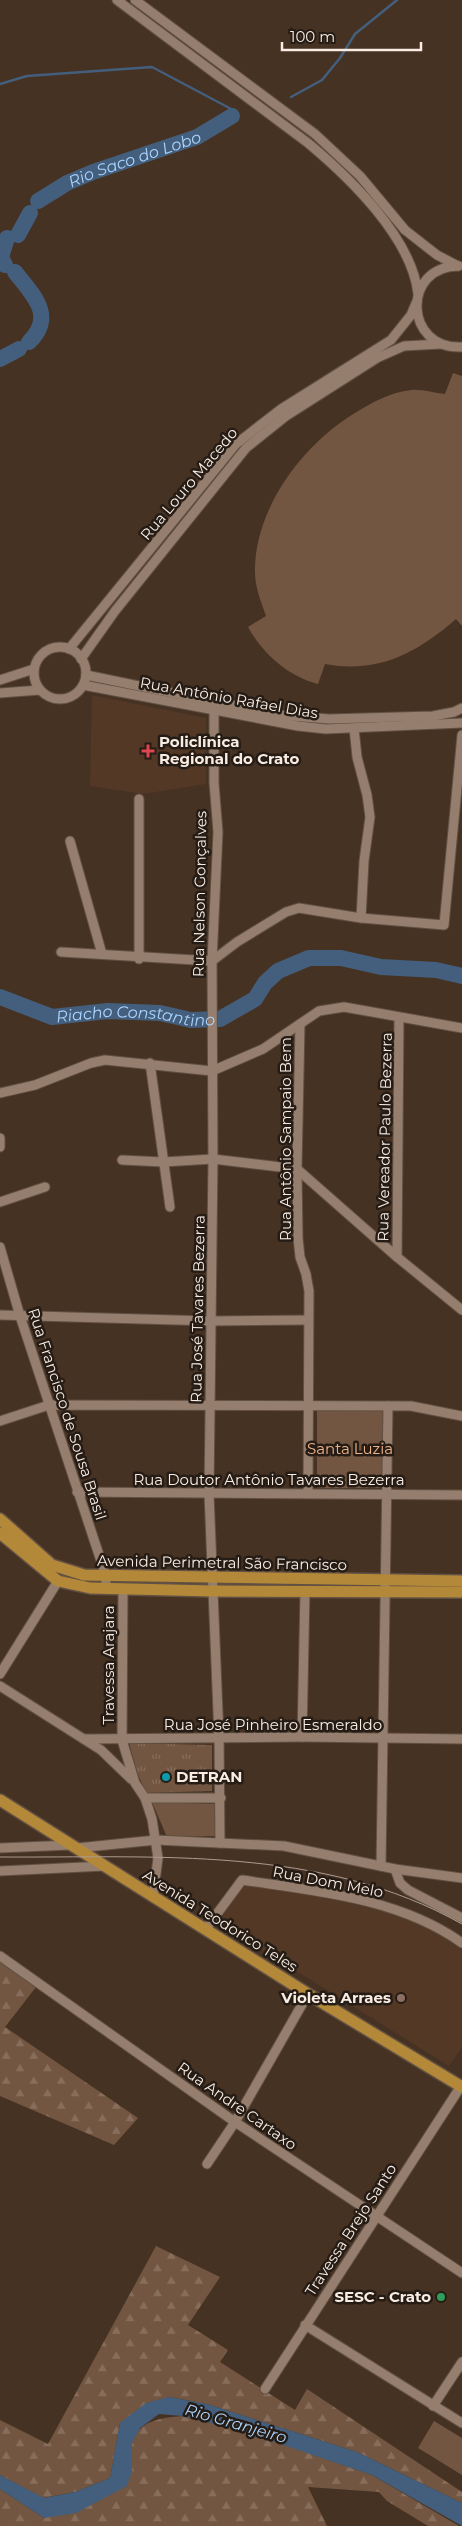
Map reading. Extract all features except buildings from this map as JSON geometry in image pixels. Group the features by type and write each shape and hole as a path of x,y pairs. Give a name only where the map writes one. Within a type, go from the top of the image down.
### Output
{"main road":[{"name":"Avenida Perimetral São Francisco","path":"0,1519 18,1542 58,1581 106,1589 305,1592 462,1581"},
{"name":"Avenida Perimetral São Francisco","path":"0,1533 18,1542 52,1565 84,1575 212,1578 384,1586 462,1592"},
{"name":"Avenida Teodorico Teles","path":"0,1800 308,1994 462,2086"}],"street":[{"path":"117,0 308,143 338,169 363,196 406,253 414,273 420,323 428,336 441,344"},
{"path":"135,0 315,134 360,176 405,230 437,255 460,266"},
{"name":"Rua Louro Macedo","path":"69,649 236,444 281,409 391,340 407,322 417,297 431,275 444,268 460,266"},
{"name":"Rua Louro Macedo","path":"81,659 115,611 246,448 286,416 377,358 404,346 441,344 462,347"},
{"path":"62,648 69,649 81,659 86,675 83,685 71,697 54,699 40,690 34,676 34,669 41,656 47,651 62,648"},
{"path":"0,680 34,669"},
{"name":"Rua Antônio Rafael Dias","path":"86,675 279,715 306,718 462,723"},
{"name":"Rua Antônio Rafael Dias","path":"83,685 298,726 354,728 383,721 433,716 454,712 462,708"},
{"path":"0,692 40,690"},
{"name":"Rua Nelson Gonçalves","path":"211,1027 218,832 214,701"},
{"path":"354,728 357,757 367,796 370,817 364,861 361,918"},
{"path":"61,952 212,961 245,937 286,912 299,908 361,918 444,925 462,736"},
{"path":"139,799 140,958"},
{"path":"70,841 102,954"},
{"path":"0,1093 35,1086 91,1063 105,1060 150,1063 212,1071 263,1049 319,1010 333,1008 344,1007 462,1028"},
{"name":"Rua Vereador Paulo Bezerra","path":"397,1257 400,1018"},
{"name":"Rua Antônio Sampaio Bem","path":"300,1024 297,1168 298,1238 300,1257 309,1291 308,1492"},
{"name":"Rua José Tavares Bezerra","path":"211,1027 213,1159 209,1494 221,1798 220,1843"},
{"path":"150,1063 170,1207"},
{"path":"0,1138 0,1147"},
{"path":"122,1160 164,1162 213,1159 297,1168 397,1257 462,1310"},
{"path":"0,1202 45,1187"},
{"name":"Rua Francisco de Sousa Brasil","path":"0,1247 20,1316 106,1576 106,1589"},
{"path":"0,1315 211,1322 308,1320"},
{"path":"0,1420 49,1405 411,1406 462,1416"},
{"path":"381,1866 388,1406"},
{"name":"Rua Doutor Antônio Tavares Bezerra","path":"77,1492 209,1494 308,1492 462,1495"},
{"path":"0,1674 58,1581"},
{"name":"Travessa Arajara","path":"122,1590 122,1740 135,1783"},
{"path":"302,1737 305,1592"},
{"path":"0,1686 112,1758 135,1783 145,1798 156,1840 157,1877 153,1897"},
{"name":"Rua José Pinheiro Esmeraldo","path":"84,1739 302,1737 462,1739"},
{"path":"145,1798 221,1798"},
{"path":"0,1848 74,1847 156,1840 284,1846 395,1869 462,1878"},
{"path":"0,1871 106,1866"},
{"path":"395,1869 400,1883 408,1890 462,1918"},
{"name":"Rua Dom Melo","path":"206,1930 242,1880 372,1902 442,1929 462,1943"},
{"name":"Rua Andre Cartaxo","path":"0,1956 235,2122 462,2273"},
{"path":"206,2164 235,2122 308,1994"},
{"name":"Travessa Brejo Santo","path":"265,2389 462,2086"},
{"path":"305,2325 462,2423"},
{"path":"433,2406 462,2362"}],"shaded area":[{"name":"Policlínica Regional do Crato","path":"92,695 206,718 206,784 143,794 90,786"},
{"name":"Violeta Arraes","path":"240,1881 339,1898 383,1909 426,1925 462,1950 462,2047 449,2066 219,1923"}],"green space":[{"path":"453,373 462,376 462,626 456,619 427,642 396,658 379,663 362,666 325,664 318,684 297,676 277,663 269,655 248,627 266,616 257,589 255,572 257,548 272,502 300,460 336,426 368,405 396,393 415,390 445,394"},
{"name":"Santa Luzia","path":"317,1410 383,1410 383,1488 317,1488"},
{"path":"129,1743 212,1745 212,1791 146,1793 137,1772"},
{"path":"152,1802 216,1804 216,1836 167,1837"},
{"path":"0,1962 36,1987 5,2027 138,2118 114,2145 0,2096"},
{"path":"156,2246 220,2277 188,2325 228,2350 220,2362 295,2410 307,2389 462,2492 462,2503 357,2452 207,2404 169,2397 120,2423 110,2478 75,2492 43,2498 0,2475 0,2420 48,2444"},
{"path":"182,2416 242,2430 372,2475 459,2526 428,2526 387,2501 379,2492 308,2487 327,2526 0,2526 0,2489 44,2518 132,2471 132,2443 135,2435 145,2425 159,2419"},
{"path":"434,2421 462,2438 462,2475 418,2448"}],"water":[{"name":"Rio Granjeiro","path":"169,2397 207,2404 357,2452 462,2503 462,2526 372,2475 242,2431 182,2416 159,2414 140,2428 132,2443 132,2471 127,2486 76,2513 44,2518 0,2489 0,2475 44,2498 75,2492 110,2478 120,2423 146,2403"}],"waterway":[{"name":"Rio Saco do Lobo","path":"291,97 322,80 340,58 355,34 397,0"},
{"path":"0,84 27,76 152,67 235,111"},
{"name":"Rio Saco do Lobo","path":"38,201 67,183 93,172 197,137 232,116"},
{"name":"Rio Saco do Lobo","path":"18,235 30,213"},
{"name":"Rio Saco do Lobo","path":"5,265 1,257 7,238"},
{"name":"Rio Saco do Lobo","path":"15,272 34,297 41,314 41,323 29,342"},
{"name":"Rio Saco do Lobo","path":"0,359 19,349"},
{"name":"Riacho Constantino","path":"0,997 52,1017 108,1011 160,1013 191,1020 220,1019 255,999 265,983 278,971 309,958 341,958 381,967 436,970 462,976"}],"tram line":[{"path":"0,1857 178,1858 237,1861 295,1868 353,1880 408,1898 462,1924"}],"place":[{"name":"Policlínica Regional do Crato","path":"148,751"},
{"name":"DETRAN","path":"166,1777"},
{"name":"Violeta Arraes","path":"401,1998"},
{"name":"SESC - Crato","path":"441,2297"}]}
